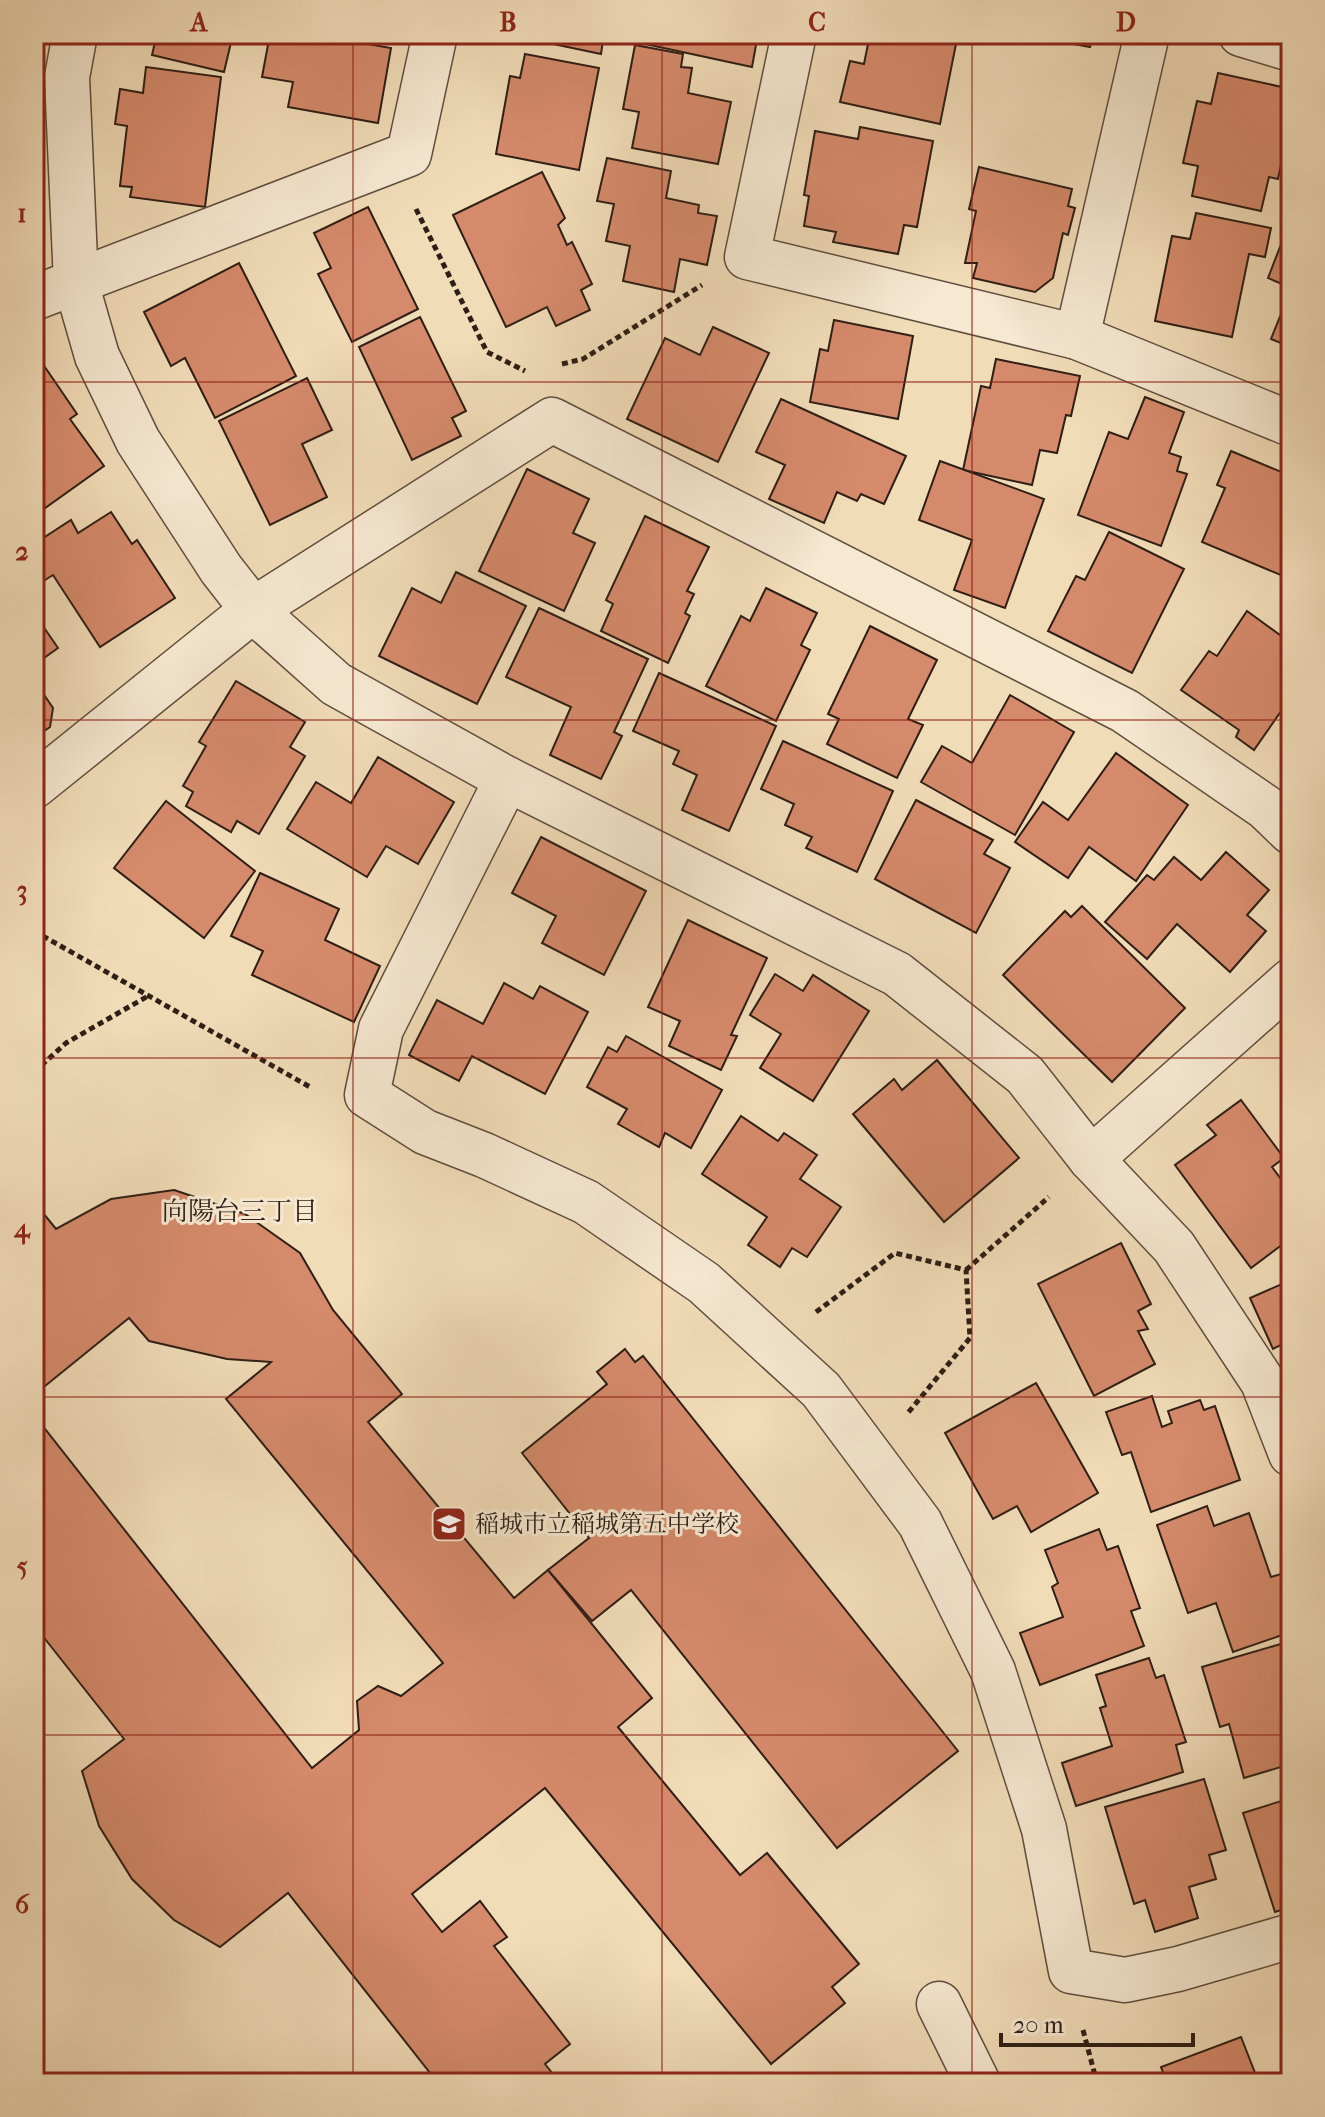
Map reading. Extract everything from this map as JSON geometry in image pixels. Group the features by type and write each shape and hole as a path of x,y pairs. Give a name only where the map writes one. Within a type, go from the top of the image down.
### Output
{"street":[{"path":"75,34 51,73 76,283 97,356 138,441 221,569 253,610 336,684 507,779 897,974 1025,1075 1091,1159 1174,1247 1263,1382 1291,1454"},
{"path":"34,298 409,154 435,34"},
{"path":"794,34 747,257 1077,337 1291,424"},
{"path":"1077,337 1147,34"},
{"path":"1241,34 1291,49"},
{"path":"34,786 253,610 552,420 1125,711 1265,807 1291,832"},
{"path":"507,779 381,1029 367,1095 425,1132 484,1155 586,1202 704,1283 821,1390 920,1523 993,1671 1044,1829 1071,1971 1125,1980 1178,1969 1291,1936"},
{"path":"1091,1159 1291,981"},
{"path":"939,2004 978,2083"}],"path":[{"path":"393,161 487,352 525,371 539,368"},
{"path":"554,365 583,359 747,257"},
{"path":"34,931 312,1088"},
{"path":"34,1072 66,1043 149,996"},
{"path":"966,1270 1091,1159"},
{"path":"770,1345 895,1253 966,1270"},
{"path":"871,1457 970,1338 966,1270"}],"building":[{"path":"157,34 233,34 224,72 152,55"},
{"path":"270,34 358,34 356,42 391,48 378,123 288,107 293,82 262,77"},
{"path":"506,34 604,34 601,54"},
{"path":"647,34 758,34 752,67 645,44"},
{"path":"870,34 958,34 940,124 840,102 850,61 864,64"},
{"path":"1021,34 1093,34 1090,47"},
{"path":"635,45 683,54 681,67 692,68 688,93 731,102 718,164 632,148 639,112 623,109"},
{"path":"525,54 599,68 579,170 496,154 510,76 520,78"},
{"path":"146,67 221,77 205,207 130,197 132,187 120,186 127,126 115,124 120,89 143,93"},
{"path":"1218,73 1291,89 1291,116 1278,179 1269,177 1261,211 1192,196 1198,166 1183,163 1197,101 1211,104"},
{"path":"860,127 933,141 917,227 904,225 898,254 833,242 836,232 804,226 809,196 804,195 815,131 858,139"},
{"path":"607,158 671,171 666,198 699,205 698,213 717,216 707,265 680,259 674,292 623,281 630,246 606,241 614,204 597,201"},
{"path":"979,167 1072,189 1068,206 1075,208 1068,235 1063,233 1053,278 1035,292 973,278 977,263 965,263 976,211 969,209"},
{"path":"542,172 565,218 558,225 567,245 572,242 592,284 581,290 590,310 556,326 547,307 506,327 453,215"},
{"path":"368,207 418,309 352,342 318,274 331,268 314,233"},
{"path":"1196,213 1271,228 1265,257 1249,254 1232,337 1155,321 1172,236 1190,239"},
{"path":"1287,229 1291,230 1291,288 1268,278"},
{"path":"239,263 296,376 215,418 185,358 171,366 144,312"},
{"path":"1291,289 1291,347 1271,339"},
{"path":"420,317 466,411 452,418 461,436 412,460 359,347"},
{"path":"834,320 913,336 898,419 810,402 820,349 828,351"},
{"path":"713,327 769,353 718,462 627,419 665,338 700,355"},
{"path":"34,351 77,414 70,419 104,466 34,516"},
{"path":"996,359 1080,376 1071,416 1066,415 1057,453 1040,450 1032,485 963,470 981,386 990,388"},
{"path":"307,378 332,430 302,444 327,497 270,525 219,421"},
{"path":"1145,397 1184,412 1169,453 1181,457 1177,471 1187,474 1161,546 1078,515 1109,432 1128,439"},
{"path":"781,399 906,456 884,504 861,494 857,501 837,492 824,523 769,499 785,465 756,452"},
{"path":"1231,451 1291,476 1291,571 1288,578 1202,542 1225,488 1217,485"},
{"path":"940,461 1044,499 1005,608 954,590 972,540 919,520"},
{"path":"527,469 589,499 573,533 595,543 564,611 479,571"},
{"path":"111,512 132,544 137,540 175,598 100,647 53,575 34,587 34,544 71,520 78,533"},
{"path":"645,516 709,547 687,591 694,594 685,613 690,616 668,663 601,631 613,604 606,600"},
{"path":"1109,532 1184,569 1132,673 1048,631 1076,576 1085,580"},
{"path":"456,572 526,606 477,704 379,656 412,588 441,603"},
{"path":"766,588 817,613 801,645 810,650 776,721 706,686 741,616 750,621"},
{"path":"539,608 648,659 614,732 622,736 601,779 550,755 571,707 506,677"},
{"path":"1247,611 1291,643 1291,697 1254,750 1236,737 1239,730 1181,690 1209,651 1217,656"},
{"path":"34,613 58,648 34,665"},
{"path":"870,626 937,660 908,719 923,725 897,778 827,744 839,719 828,714"},
{"path":"659,673 776,726 729,831 682,810 697,775 673,764 679,751 633,731"},
{"path":"34,680 53,708 50,727 34,738"},
{"path":"236,681 305,722 290,747 305,756 259,834 237,821 231,832 186,806 193,792 183,786 206,746 199,742"},
{"path":"1010,695 1074,732 1015,835 921,782 942,746 972,763"},
{"path":"783,741 893,791 857,872 806,848 812,837 785,825 794,804 761,789"},
{"path":"1116,753 1188,805 1136,881 1089,847 1068,878 1015,842 1043,802 1068,820"},
{"path":"378,757 454,802 418,864 386,846 367,877 287,829 316,782 351,803"},
{"path":"916,800 993,840 984,854 1010,868 976,933 875,879"},
{"path":"166,801 255,871 204,938 114,868"},
{"path":"541,837 646,891 604,975 542,943 556,916 512,893"},
{"path":"1226,852 1269,890 1247,915 1266,931 1230,972 1177,924 1147,959 1105,922 1147,875 1154,880 1174,857 1201,880"},
{"path":"260,873 339,909 325,940 380,966 354,1022 252,975 263,951 231,936"},
{"path":"1082,906 1185,1008 1112,1082 1003,975 1065,911 1071,917"},
{"path":"688,920 767,958 731,1035 737,1036 721,1070 669,1046 680,1021 648,1007"},
{"path":"775,974 803,991 813,975 869,1011 813,1101 760,1068 781,1034 750,1015"},
{"path":"504,983 533,999 540,986 588,1012 545,1094 472,1056 459,1081 409,1055 437,1000 483,1024"},
{"path":"626,1036 722,1090 691,1148 665,1133 659,1147 618,1124 627,1109 587,1087 608,1047 617,1052"},
{"path":"937,1060 1019,1158 944,1222 853,1114 894,1079 902,1090"},
{"path":"1241,1100 1284,1158 1272,1167 1284,1183 1291,1178 1291,1238 1251,1268 1175,1165 1216,1135 1207,1125"},
{"path":"741,1116 778,1141 784,1133 817,1155 800,1179 841,1207 807,1257 792,1248 780,1267 748,1245 767,1217 702,1174"},
{"path":"174,1190 245,1214 300,1253 333,1310 402,1394 368,1422 514,1598 548,1570 652,1698 618,1727 740,1875 767,1853 859,1964 832,1987 845,2003 771,2064 545,1788 412,1894 442,1932 480,1901 507,1937 494,1946 570,2044 545,2064 560,2083 438,2083 288,1893 220,1947 174,1920 132,1879 99,1826 82,1771 124,1739 34,1625 34,1415 312,1768 359,1730 357,1701 378,1686 401,1696 443,1663 226,1399 271,1362 227,1359 149,1341 129,1318 34,1395 34,1212 39,1208 56,1229 111,1199"},
{"path":"1121,1243 1151,1304 1138,1311 1148,1329 1138,1331 1155,1364 1094,1396 1038,1284"},
{"path":"1291,1280 1291,1340 1273,1349 1250,1298"},
{"path":"625,1349 635,1362 643,1356 958,1751 837,1848 631,1590 592,1621 548,1570 589,1538 522,1453 607,1384 597,1372"},
{"path":"1036,1383 1098,1493 1031,1532 1017,1506 993,1519 945,1433"},
{"path":"1152,1396 1162,1427 1172,1423 1168,1411 1200,1400 1204,1410 1215,1406 1240,1480 1151,1512 1131,1452 1122,1455 1106,1412"},
{"path":"1207,1506 1214,1526 1249,1513 1271,1577 1281,1574 1291,1604 1291,1632 1233,1652 1216,1603 1188,1613 1157,1525"},
{"path":"1099,1529 1107,1550 1118,1546 1140,1608 1131,1611 1144,1646 1040,1685 1020,1633 1063,1617 1052,1587 1058,1583 1045,1550"},
{"path":"1291,1641 1291,1723 1285,1724 1291,1744 1291,1764 1244,1778 1229,1724 1220,1727 1202,1667"},
{"path":"1149,1658 1156,1678 1164,1675 1186,1742 1176,1745 1183,1772 1076,1806 1062,1763 1112,1746 1100,1708 1106,1706 1096,1675"},
{"path":"1204,1779 1226,1850 1209,1855 1216,1879 1189,1887 1198,1918 1155,1932 1145,1900 1134,1904 1105,1807"},
{"path":"1291,1798 1291,1907 1275,1912 1243,1813"},
{"path":"1241,2037 1259,2083 1167,2083 1161,2067"}],"place":[{"name":"稲城市立稲城第五中学校","path":"449,1524"}],"district":[{"name":"向陽台三丁目","path":"240,1211"}]}
